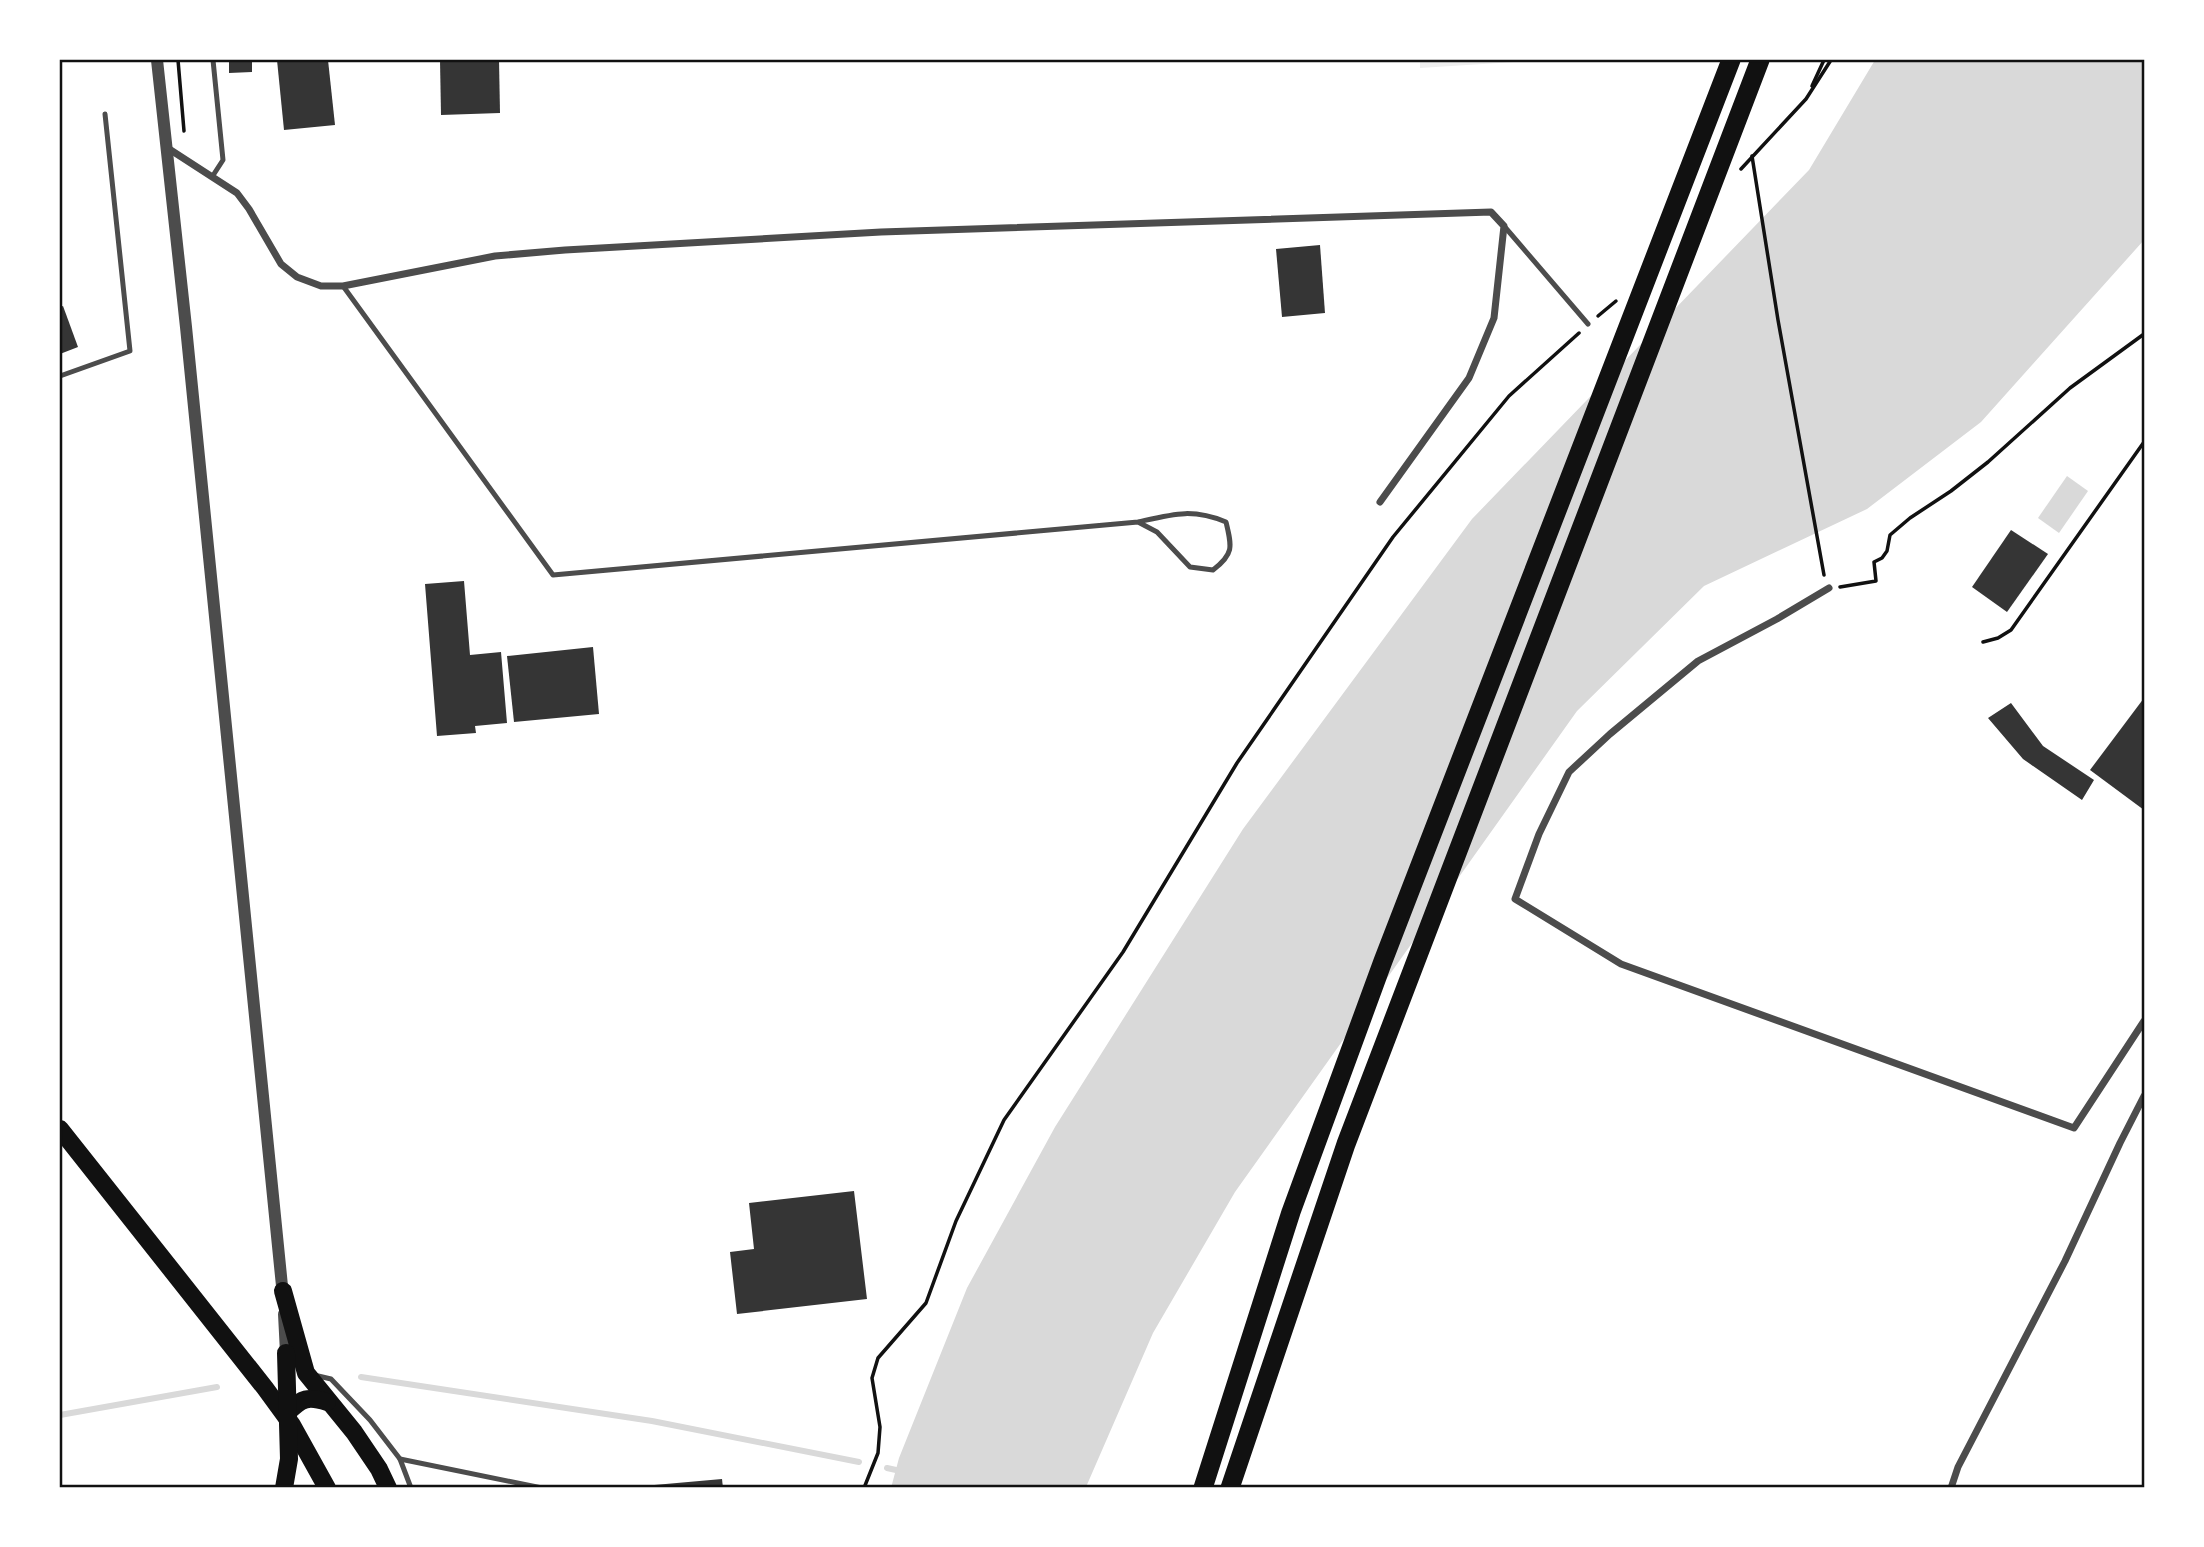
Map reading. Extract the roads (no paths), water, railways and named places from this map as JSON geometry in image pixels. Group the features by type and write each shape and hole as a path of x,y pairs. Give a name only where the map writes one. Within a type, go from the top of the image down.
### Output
{"highway":[{"path":"1203,1488 1291,1212 1383,961 1731,60"},
{"path":"1230,1488 1346,1144 1760,60"}],"main road":[{"path":"60,1129 265,1388 292,1425 327,1488"},
{"path":"283,1291 306,1373 354,1432 379,1469 388,1488"},
{"path":"284,1488 289,1459 286,1361"},
{"path":"288,1412 300,1399 311,1397 327,1402"}],"street":[{"path":"157,60 283,1291 286,1361"},
{"path":"165,146 237,193 281,264 297,277 321,286 344,286 495,256 881,232 1491,212 1504,226 1494,318 1469,378 1380,502"},
{"path":"1829,589 1698,661 1609,734 1569,772 1539,834 1515,899 1621,964 2074,1128 2144,1021"},
{"path":"1951,1488 1964,1456 2065,1261 2144,1096"}],"lane":[{"path":"212,177 223,160 213,60"},
{"path":"60,376 130,351 105,114"},
{"path":"1504,226 1588,324"},
{"path":"344,286 553,575 1138,522 1177,514 1206,514 1226,522 1231,545 1226,560 1213,570 1190,567 1157,532 1138,522"},
{"path":"286,1361 306,1373 331,1379 370,1420 400,1459 411,1488"},
{"path":"400,1459 542,1488"}],"waterway":[{"path":"361,1377 652,1421 859,1462"},
{"path":"60,1415 217,1387"},
{"path":"887,1468 896,1470"}]}
